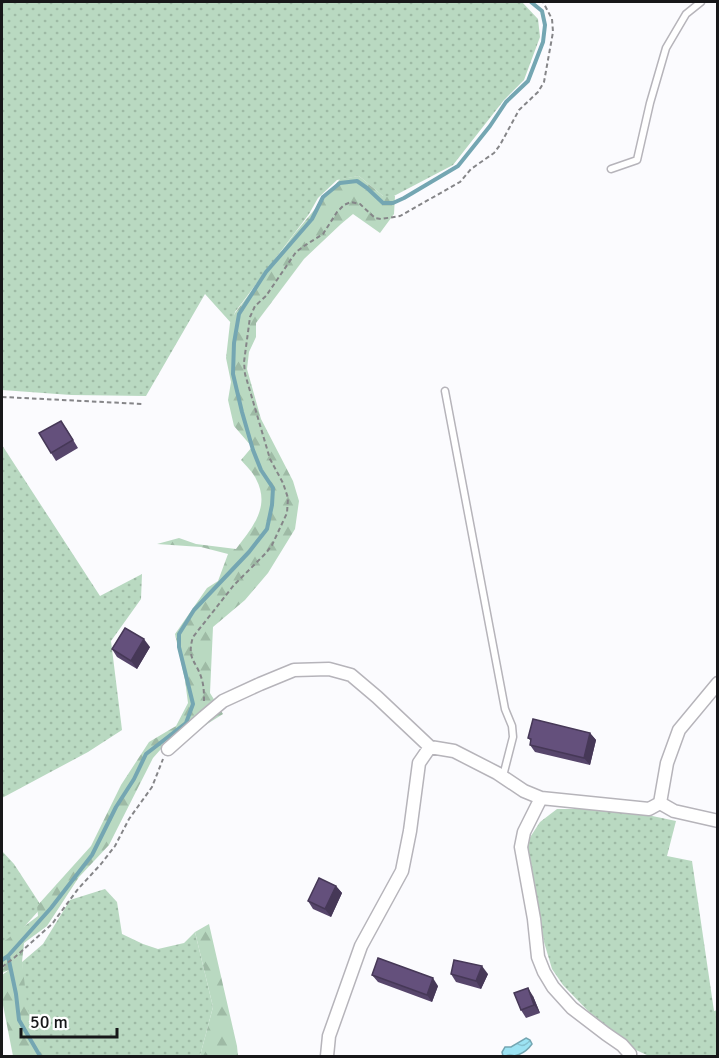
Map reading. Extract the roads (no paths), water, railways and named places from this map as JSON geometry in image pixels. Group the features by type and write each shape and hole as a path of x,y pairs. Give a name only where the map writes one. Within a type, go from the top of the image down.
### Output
{"street":[{"path":"168,749 223,701 294,670 329,669 351,675 430,747 454,751 524,791 541,798 649,809 660,803"},
{"path":"660,803 667,763 679,730 717,683"},
{"path":"327,1056 329,1036 361,946 402,871 419,763 430,747"},
{"path":"541,798 524,832 521,847 534,919 538,957 553,987 572,1008 622,1045 630,1054 629,1056"},
{"path":"660,803 674,812 717,821"}],"lane":[{"path":"612,169 637,160 666,48 686,14 701,2"},
{"path":"445,391 505,709 512,726 513,737 503,777"}],"water":[{"path":"526,1038 532,1044 523,1053 503,1056 502,1052 505,1047 511,1047"}],"waterway":[{"path":"2,960 51,908 92,855 146,754 186,723 193,704 179,647 179,634 194,610 249,552 267,529 273,488 261,470 253,450 233,374 234,343 239,314 266,272 312,219 323,197 340,183 357,181 383,203 393,203 458,166 506,102 528,81 543,42 545,25 542,11 531,2"},
{"path":"8,956 19,1020 40,1056"}]}
